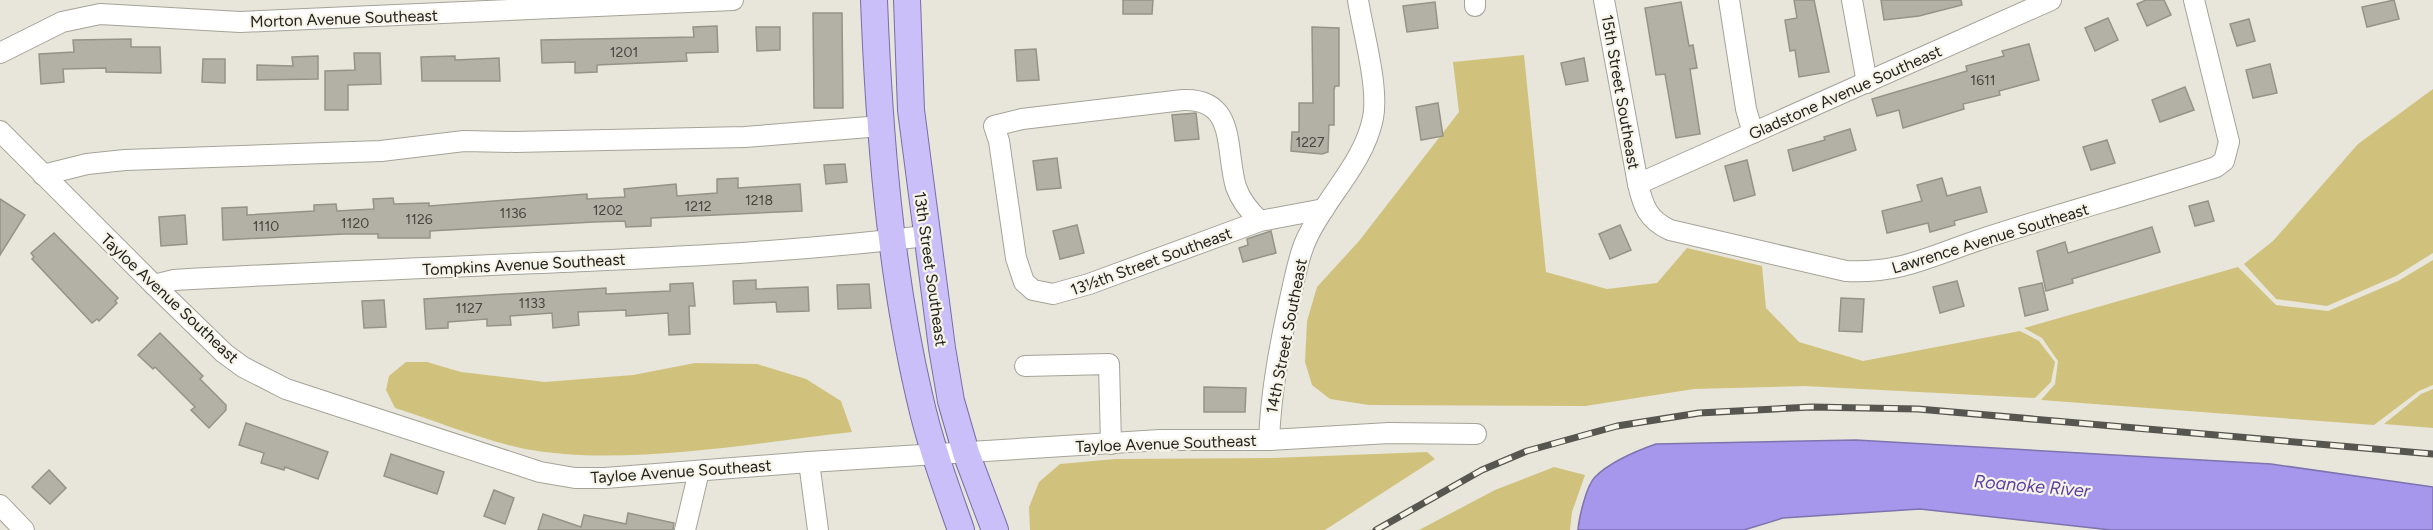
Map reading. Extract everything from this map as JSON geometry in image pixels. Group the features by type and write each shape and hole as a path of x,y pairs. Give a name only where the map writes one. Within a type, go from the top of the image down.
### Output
{"main road":[{"name":"13th Street Southeast","path":"874,0 881,126 894,240 918,388 934,455 961,530"},
{"name":"13th Street Southeast","path":"907,0 911,110 925,236 951,400 966,453 995,530"}],"street":[{"name":"Morton Avenue Southeast","path":"0,53 62,22 81,16 100,14 240,22 362,9 733,0"},
{"name":"14th Street Southeast","path":"1269,440 1270,411 1279,355 1299,259 1307,237 1361,150 1373,115 1374,96 1358,0"},
{"name":"15th Street Southeast","path":"1604,0 1638,184"},
{"path":"1729,0 1746,109 1754,133"},
{"path":"1852,0 1867,83"},
{"name":"Gladstone Avenue Southeast","path":"1638,184 2051,0"},
{"name":"Lawrence Avenue Southeast","path":"1638,184 1643,207 1650,218 1670,230 1846,271 1870,272 1918,263 1978,240 2216,167 2228,152 2229,142 2194,0"},
{"name":"13½th Street Southeast","path":"1260,221 1241,199 1223,119 1208,103 1183,100 1022,119 994,126 999,141 1019,272 1033,290 1044,294 1067,292 1260,221 1324,209"},
{"path":"43,175 87,164 116,161 369,151 464,141 515,142 745,136 881,126"},
{"name":"Tayloe Avenue Southeast","path":"0,131 224,353 243,367 286,389 540,472 575,478 605,478 809,462 1160,440 1269,440 1389,433 1476,434"},
{"name":"Tompkins Avenue Southeast","path":"154,285 174,280 307,273 710,256 925,236"},
{"path":"1025,366 1109,364 1111,444"},
{"path":"809,462 818,530"},
{"path":"685,530 699,471"},
{"path":"0,505 24,530"}],"shaded area":[{"path":"1524,55 1546,272 1607,289 1657,283 1687,248 1762,266 1766,308 1799,342 1863,361 2020,331 2039,341 2055,362 2051,382 2035,398 1804,386 1694,389 1585,406 1369,405 1330,399 1312,385 1305,362 1307,321 1317,287 1359,241 1459,112 1453,62"},
{"path":"2433,89 2433,253 2396,276 2327,306 2276,299 2244,264 2273,241 2358,144"},
{"path":"2433,260 2433,385 2419,391 2374,425 2041,400 2055,384 2058,361 2042,338 2024,328 2238,267 2276,305 2328,311 2398,281"},
{"path":"406,362 427,362 461,372 545,382 633,375 695,363 757,364 806,379 841,401 852,432 730,447 645,454 563,454 525,449 476,436 395,408 386,390 389,376"},
{"path":"2433,389 2433,428 2384,424 2421,394"},
{"path":"1427,452 1435,459 1325,530 1030,530 1029,507 1039,482 1060,464 1115,459 1272,458"},
{"path":"1554,467 1585,475 1572,512 1570,530 1419,530 1495,490"}],"water":[{"name":"Roanoke River","path":"1856,440 2271,464 2433,487 2433,530 2111,530 1920,509 1783,518 1744,530 1578,530 1581,510 1595,477 1616,462 1656,444"}],"building":[{"path":"1123,0 1153,0 1152,14 1123,14"},
{"path":"1794,0 1814,0 1829,72 1799,77 1795,50 1790,51 1785,20 1797,18"},
{"path":"1881,0 1961,0 1962,5 1919,16 1884,20"},
{"path":"2146,0 2164,0 2171,15 2147,26 2137,4"},
{"path":"2394,0 2399,19 2367,27 2362,7"},
{"path":"1435,2 1438,28 1407,32 1403,6"},
{"path":"1681,2 1689,46 1693,45 1697,68 1690,69 1700,134 1676,138 1665,74 1656,75 1645,8"},
{"path":"813,13 842,13 843,108 814,108"},
{"path":"2108,18 2118,40 2095,51 2085,28"},
{"path":"2249,19 2255,41 2237,46 2230,24"},
{"path":"717,26 718,52 686,53 687,61 597,65 597,72 575,73 575,62 542,63 541,40 694,37 693,27"},
{"path":"756,27 780,27 780,50 757,51"},
{"path":"1312,27 1339,28 1339,86 1335,86 1334,90 1334,125 1329,125 1328,152 1322,154 1291,151 1292,132 1299,132 1299,103 1313,103"},
{"path":"131,39 131,47 160,47 161,73 106,72 106,68 63,69 64,82 41,84 39,54 74,52 73,40"},
{"path":"2029,44 2039,80 1999,91 2000,95 1963,104 1964,109 1903,128 1899,110 1877,116 1872,99 1967,71 1966,66 2004,56 2002,51"},
{"path":"1036,49 1039,80 1017,81 1015,50"},
{"path":"354,53 380,53 381,84 348,85 348,110 325,110 325,71 355,70"},
{"path":"318,56 318,79 257,80 257,65 293,66 292,57"},
{"path":"455,56 455,60 499,58 500,81 422,81 421,57"},
{"path":"1584,58 1588,81 1566,85 1561,63"},
{"path":"203,59 225,59 225,83 202,82"},
{"path":"2270,64 2277,93 2253,98 2246,70"},
{"path":"2185,87 2194,110 2160,122 2152,100"},
{"path":"1438,103 1443,136 1421,140 1416,107"},
{"path":"1196,113 1199,139 1175,141 1172,115"},
{"path":"1850,129 1856,150 1793,171 1788,150 1825,140 1824,137"},
{"path":"2107,140 2115,163 2091,170 2083,147"},
{"path":"1057,158 1061,188 1037,190 1033,161"},
{"path":"1747,160 1755,195 1734,201 1725,166"},
{"path":"845,164 847,182 826,184 824,165"},
{"path":"738,178 738,188 800,184 802,211 651,218 651,226 626,227 625,221 430,231 430,238 378,238 378,234 344,234 223,240 222,208 247,207 247,215 314,211 314,205 336,204 337,211 374,209 373,199 393,198 394,204 429,203 429,206 587,194 587,199 625,197 624,189 676,184 677,196 717,193 717,179"},
{"path":"1942,178 1947,196 1980,187 1987,212 1954,221 1955,225 1930,232 1928,223 1887,233 1882,211 1922,201 1917,185"},
{"path":"0,199 25,215 0,255"},
{"path":"2208,201 2214,221 2195,226 2189,206"},
{"path":"185,215 187,244 161,246 159,217"},
{"path":"1077,225 1084,253 1060,259 1053,231"},
{"path":"1620,225 1631,250 1610,259 1599,234"},
{"path":"2152,227 2160,252 2072,279 2073,283 2046,291 2037,251 2065,242 2068,253"},
{"path":"1271,231 1276,253 1243,262 1239,248 1248,245 1247,239"},
{"path":"54,233 118,298 115,301 117,303 99,321 97,319 92,323 32,259 34,257 31,253"},
{"path":"756,280 756,289 808,287 809,311 777,312 776,302 734,304 733,281"},
{"path":"1957,281 1964,306 1940,313 1933,287"},
{"path":"693,283 695,306 689,306 690,334 669,335 668,313 626,316 626,310 578,312 579,325 553,328 552,313 510,316 511,325 487,326 487,319 448,322 448,328 426,329 424,299 606,288 606,294 670,291 670,284"},
{"path":"2042,283 2048,310 2025,316 2019,288"},
{"path":"869,284 871,308 838,309 837,285"},
{"path":"1841,298 1864,299 1862,332 1839,331"},
{"path":"384,300 386,327 364,328 362,301"},
{"path":"160,333 203,376 200,379 226,405 226,410 209,428 191,410 195,407 155,367 153,369 138,355"},
{"path":"1204,387 1246,388 1245,412 1204,412"},
{"path":"246,423 328,452 318,479 285,467 284,470 261,463 264,453 239,445"},
{"path":"391,454 444,472 437,494 384,476"},
{"path":"49,470 66,488 50,504 32,487"},
{"path":"494,490 514,498 505,524 484,516"},
{"path":"628,513 674,523 673,530 538,530 543,514 581,527 584,515 626,524"}],"railway":[{"path":"1376,530 1482,470 1527,451 1617,426 1699,413 1811,407 1918,409 2433,454"}]}
